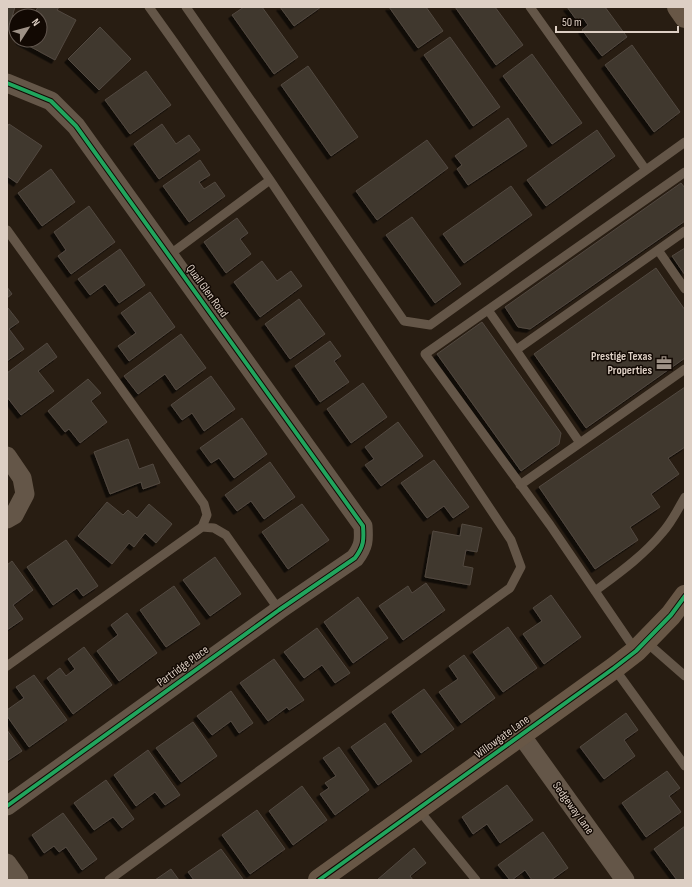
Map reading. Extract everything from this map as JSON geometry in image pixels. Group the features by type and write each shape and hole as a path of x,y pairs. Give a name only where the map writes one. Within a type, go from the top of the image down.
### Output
{"street":[{"path":"678,7 685,17"},
{"name":"Quail Glen Road","path":"7,83 51,101 76,126 362,526 364,538"},
{"path":"7,456 22,478 25,494 14,515 7,520"},
{"name":"Partridge Place","path":"7,806 279,610 355,558 361,551 364,538"},
{"name":"Willowgate Lane","path":"320,880 614,668 640,646 671,616 685,596"},
{"name":"Sedgeway Lane","path":"521,735 625,880"},
{"path":"7,863 19,880"}],"lane":[{"path":"109,880 510,588 521,566 511,540 270,180 149,7"},
{"path":"186,7 404,321 430,325 685,142"},
{"path":"530,7 646,170"},
{"path":"683,671 640,646 594,590 550,525 425,354 685,172"},
{"path":"169,255 270,180"},
{"path":"7,230 204,504 206,515 202,527 7,666"},
{"path":"516,350 685,231"},
{"path":"658,250 685,289"},
{"path":"488,310 580,443"},
{"path":"520,485 685,369"},
{"path":"594,590 628,567 644,553 674,517 685,497"},
{"path":"202,527 214,528 226,535 279,610"},
{"path":"614,668 685,766"},
{"path":"418,809 476,880"}],"building":[{"path":"7,7 15,7 8,8 7,34"},
{"path":"59,7 57,10 76,20 55,60 33,48 48,48 48,8 37,8"},
{"path":"244,7 262,7 298,57 274,74 232,15"},
{"path":"280,7 321,7 294,26"},
{"path":"389,7 426,7 443,31 418,48"},
{"path":"455,7 495,7 523,45 496,65"},
{"path":"567,7 605,7 627,37 602,56 582,30 588,25 583,18 578,22"},
{"path":"100,27 131,59 99,90 68,59"},
{"path":"450,37 500,107 473,126 424,55"},
{"path":"632,45 680,112 654,132 605,65"},
{"path":"532,54 582,123 552,144 503,76"},
{"path":"308,66 358,137 331,156 281,85"},
{"path":"146,71 171,105 130,134 105,100"},
{"path":"508,118 527,146 468,185 457,169 462,165 455,156"},
{"path":"9,124 42,146 17,183 7,176 7,127"},
{"path":"162,124 176,144 189,135 200,150 159,179 134,144"},
{"path":"597,130 615,156 546,206 527,180"},
{"path":"427,140 448,168 377,220 356,191"},
{"path":"200,160 210,175 199,182 204,189 215,182 225,196 189,222 163,186"},
{"path":"51,169 75,202 42,226 18,193"},
{"path":"681,183 685,188 685,221 530,329 518,327 505,307"},
{"path":"511,186 532,215 464,263 443,234"},
{"path":"89,206 115,242 71,274 58,256 66,250 54,232"},
{"path":"412,217 461,284 435,303 386,235"},
{"path":"237,218 248,233 240,239 251,254 226,273 204,242"},
{"path":"685,248 685,275 672,256"},
{"path":"120,249 145,285 119,303 105,284 90,295 78,279"},
{"path":"262,261 277,281 291,271 302,286 260,317 234,282"},
{"path":"656,268 685,310 685,358 586,428 534,354"},
{"path":"7,287 12,294 7,298"},
{"path":"150,292 175,327 129,361 118,346 136,333 121,313"},
{"path":"299,299 325,334 290,359 265,324"},
{"path":"7,308 19,322 9,329 24,349 7,361"},
{"path":"482,322 561,433 559,444 521,471 437,354"},
{"path":"181,334 206,368 176,390 165,374 138,394 124,376"},
{"path":"330,341 341,356 334,361 349,382 320,402 295,366"},
{"path":"47,343 57,357 38,371 54,391 21,415 7,397 7,373"},
{"path":"211,376 235,409 204,431 192,413 182,420 171,405"},
{"path":"88,379 101,393 91,401 107,422 80,443 69,429 65,432 48,411"},
{"path":"363,383 387,417 351,443 327,409"},
{"path":"685,387 685,447 668,458 679,474 651,494 660,507 630,527 638,540 595,569 539,487"},
{"path":"242,418 267,454 234,478 219,458 211,463 200,448"},
{"path":"398,422 423,456 381,486 365,465 374,459 365,447"},
{"path":"128,439 139,469 153,464 160,483 143,489 141,482 110,494 94,452"},
{"path":"434,460 469,507 453,518 444,506 427,518 401,483"},
{"path":"270,462 295,497 264,519 251,501 237,511 225,495"},
{"path":"107,502 123,515 128,510 137,518 149,504 172,524 156,543 145,533 134,547 129,543 112,564 78,536"},
{"path":"302,504 329,540 288,569 262,532"},
{"path":"462,524 482,528 477,552 466,550 463,566 473,568 470,585 425,577 433,531 460,536"},
{"path":"66,540 98,586 83,596 77,588 53,605 27,567"},
{"path":"215,557 241,594 210,616 183,580"},
{"path":"12,561 33,590 13,605 23,619 7,630 7,565"},
{"path":"426,583 445,610 403,640 379,606 408,586 412,593"},
{"path":"174,586 200,624 166,647 140,610"},
{"path":"551,595 581,637 544,664 523,634 542,621 533,608"},
{"path":"358,597 388,638 353,663 324,622"},
{"path":"127,613 157,653 119,681 97,651 118,635 111,625"},
{"path":"508,627 537,668 503,692 473,652"},
{"path":"317,628 350,673 335,683 322,665 304,678 284,652"},
{"path":"84,647 112,685 73,714 47,678 60,668 66,676 75,669 68,659"},
{"path":"464,655 495,698 461,723 439,692 458,679 449,666"},
{"path":"274,659 304,700 289,710 287,707 268,721 240,683"},
{"path":"34,675 67,720 29,747 7,716 7,710 24,698 16,687"},
{"path":"424,689 454,729 421,753 392,712"},
{"path":"231,691 253,723 239,733 231,721 212,735 197,716"},
{"path":"626,713 638,730 624,740 635,756 604,779 580,747"},
{"path":"193,722 217,756 181,782 156,748"},
{"path":"385,723 412,761 378,785 351,747"},
{"path":"7,730 22,751 7,761"},
{"path":"339,747 369,790 335,815 320,794 329,788 325,783 336,776 323,758"},
{"path":"148,750 180,795 165,805 155,792 136,806 114,775"},
{"path":"667,771 680,788 669,796 681,812 646,837 622,803"},
{"path":"106,780 134,819 122,828 113,817 94,830 74,803"},
{"path":"507,785 533,820 500,843 487,824 473,834 462,817"},
{"path":"302,786 327,820 293,845 269,811"},
{"path":"257,810 285,849 250,874 222,835"},
{"path":"63,813 97,859 82,870 66,847 59,852 54,846 44,853 32,835"},
{"path":"685,826 685,878 683,880 677,880 654,849"},
{"path":"543,832 568,868 551,880 532,880 525,870 510,880 498,865"},
{"path":"414,848 426,863 410,876 413,880 377,880"},
{"path":"221,849 243,879 194,880 188,872"},
{"path":"171,869 179,880 155,880"}],"cycle path":[{"path":"7,83 51,101 76,126 363,526 363,543 355,558 279,610 7,806"},
{"path":"319,880 636,651 671,615 685,596"}],"place":[{"name":"Prestige Texas Properties","path":"664,363"}]}
